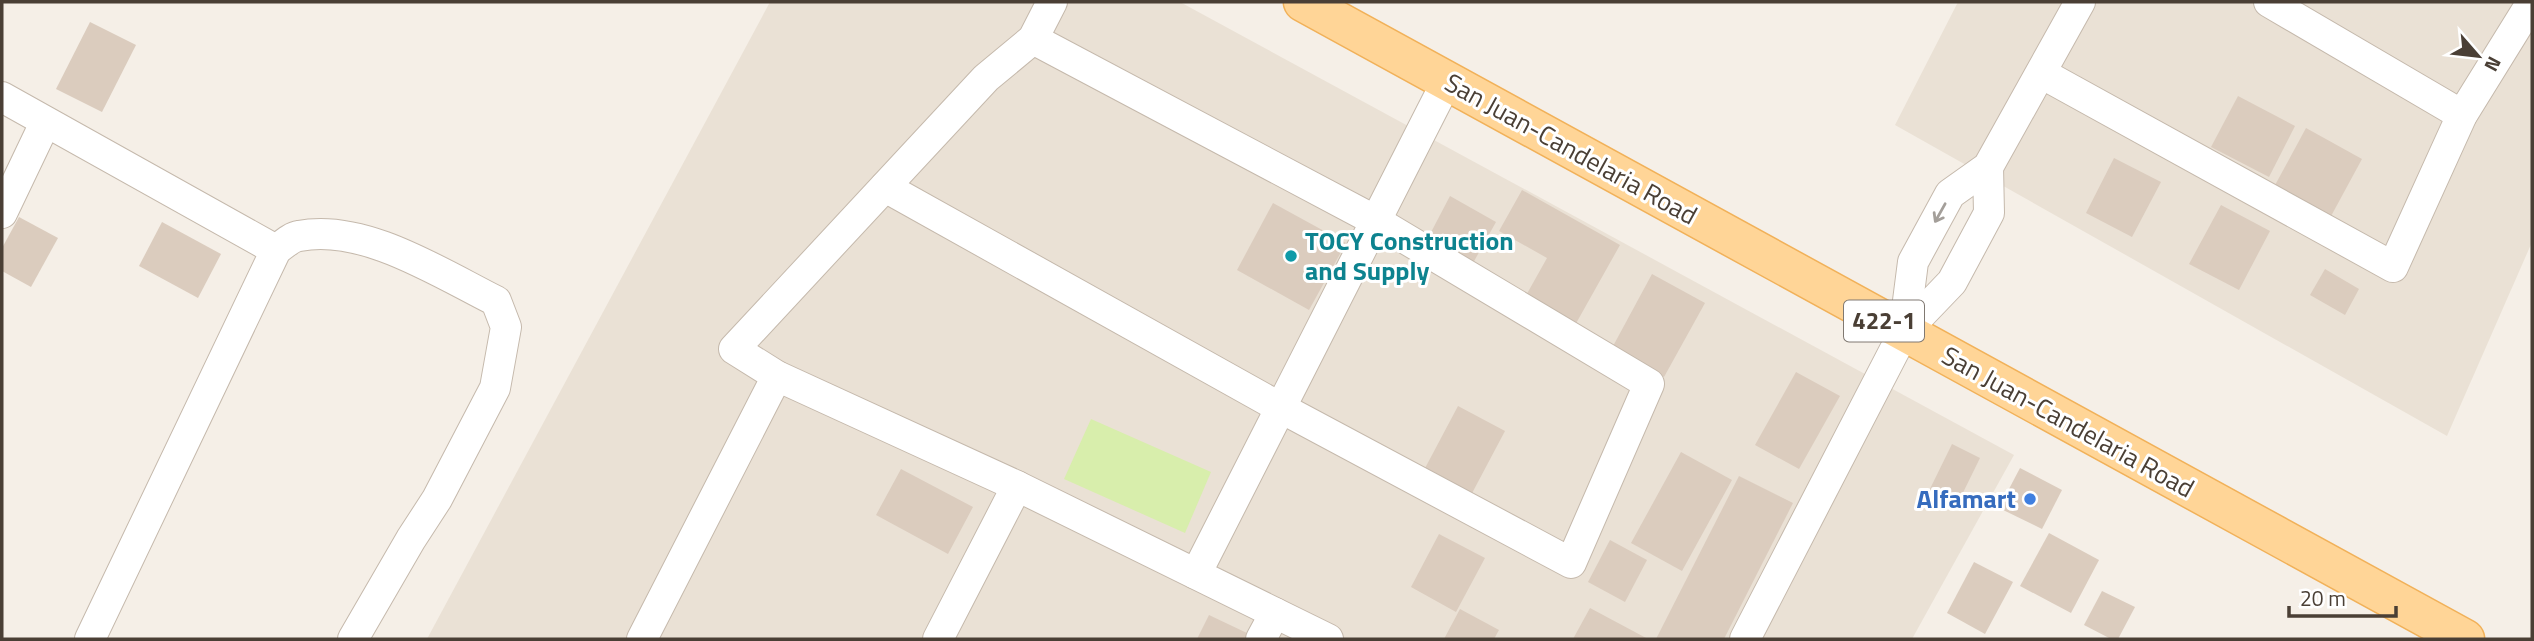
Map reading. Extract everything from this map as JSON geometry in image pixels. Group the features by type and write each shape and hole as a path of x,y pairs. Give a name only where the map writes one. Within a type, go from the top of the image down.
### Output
{"main road":[{"name":"San Juan-Candelaria Road","path":"1303,2 2465,639"}],"street":[{"path":"1052,2 1033,39 986,78 734,349 776,376 1017,486 1328,639"},
{"path":"1904,332 1913,262 1950,194 1988,167 2080,2"},
{"path":"2269,2 2462,115"},
{"path":"2041,73 2393,267 2462,115 2532,2"},
{"path":"885,187 1281,408 1571,563 1649,384 1376,221 1033,39"},
{"path":"1196,574 1447,80"},
{"path":"2,97 276,250"},
{"path":"2,214 46,123"},
{"path":"1745,639 1904,332 1952,282 1989,214 1988,167"},
{"path":"90,639 276,250 296,236 331,233 388,248 496,301 506,327 495,388 437,499 353,639"},
{"path":"642,639 776,376"},
{"path":"938,639 1017,486"},
{"path":"1261,639 1275,613"}],"shaded area":[{"path":"770,2 1180,2 2014,455 1912,639 427,639"},
{"path":"1958,2 2532,2 2532,242 2447,436 1895,125"}],"green space":[{"path":"1091,419 1211,472 1185,533 1064,479"}],"building":[{"path":"90,22 136,45 102,112 56,89"},
{"path":"2238,96 2295,126 2269,177 2211,147"},
{"path":"2306,128 2362,159 2330,218 2274,187"},
{"path":"2114,158 2161,182 2132,237 2086,213"},
{"path":"1522,190 1620,245 1574,327 1524,299 1547,258 1499,231"},
{"path":"1450,196 1496,222 1473,263 1428,238"},
{"name":"TOCY Construction and Supply","path":"1273,203 1346,243 1309,310 1237,270"},
{"path":"2221,205 2270,231 2239,290 2189,264"},
{"path":"19,217 58,238 31,287 2,271 2,248"},
{"path":"162,222 221,254 198,298 139,266"},
{"path":"2325,269 2359,289 2345,315 2310,295"},
{"path":"1652,274 1705,303 1664,377 1612,348"},
{"path":"1796,372 1840,396 1799,469 1755,445"},
{"path":"1458,406 1505,431 1470,497 1423,472"},
{"path":"1952,444 1980,458 1954,511 1926,497"},
{"path":"1681,452 1732,480 1682,571 1631,543"},
{"name":"Alfamart","path":"2020,468 2062,490 2042,529 1999,508"},
{"path":"901,469 973,507 948,554 876,515"},
{"path":"1739,476 1793,503 1724,639 1656,639"},
{"path":"2049,533 2099,560 2071,613 2020,586"},
{"path":"1439,534 1485,558 1456,612 1411,587"},
{"path":"1610,540 1647,560 1625,602 1588,582"},
{"path":"1974,562 2013,582 1985,634 1947,613"},
{"path":"2102,591 2135,607 2118,639 2111,639 2084,625"},
{"path":"1590,608 1648,639 1573,639"},
{"path":"1460,609 1499,630 1494,639 1444,639"},
{"path":"1209,615 1249,634 1246,639 1197,639"}],"place":[{"name":"TOCY Construction and Supply","path":"1291,256"},
{"name":"Alfamart","path":"2030,499"}]}
